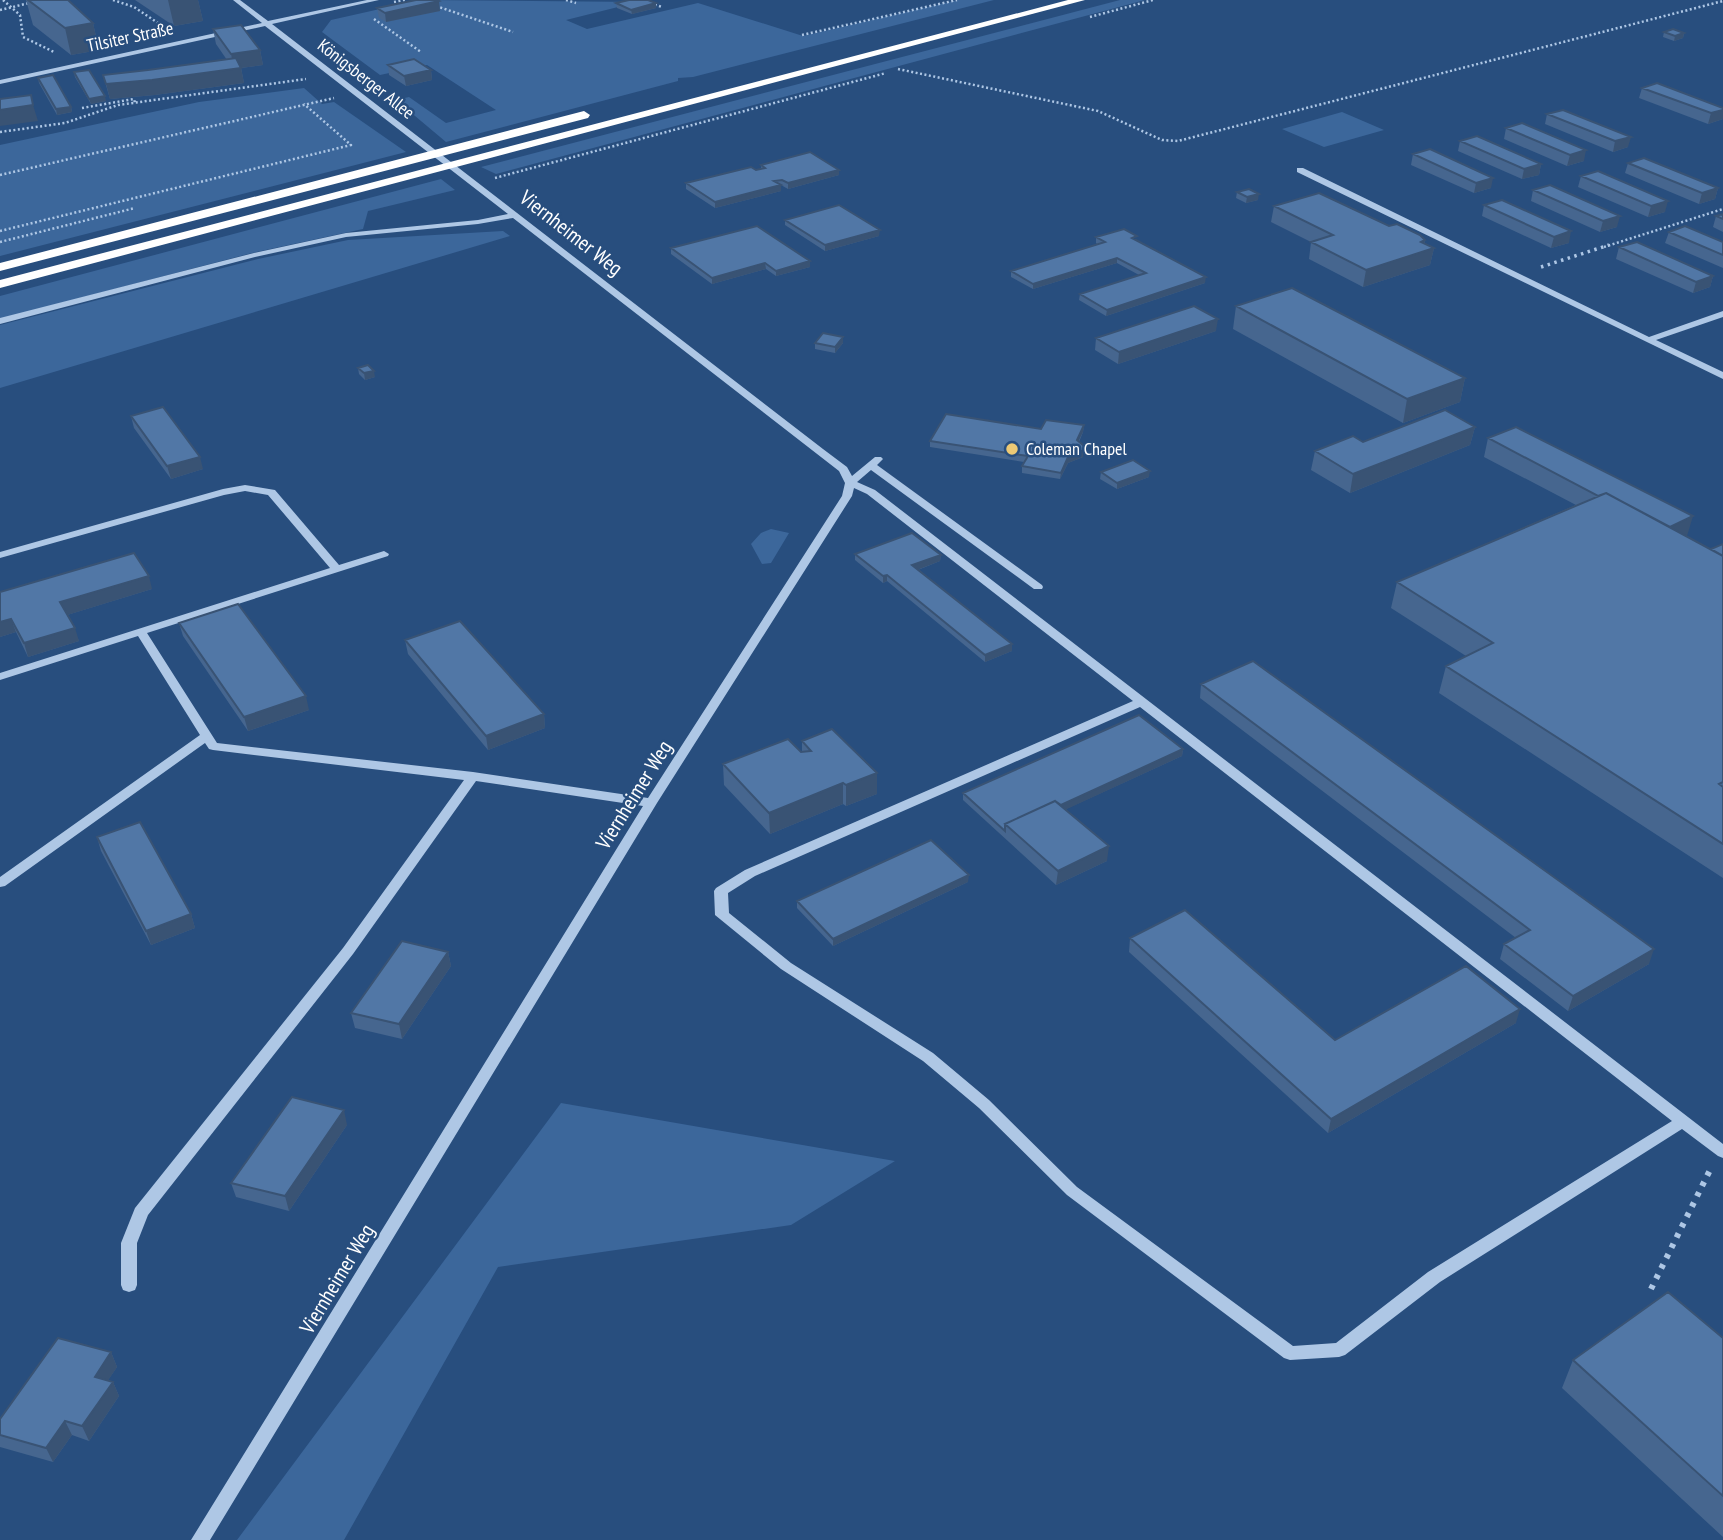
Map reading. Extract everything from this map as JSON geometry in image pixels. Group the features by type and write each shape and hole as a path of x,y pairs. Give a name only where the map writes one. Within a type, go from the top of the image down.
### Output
{"highway":[{"path":"792,62 1030,0"},
{"path":"0,284 1080,0"},
{"path":"0,267 593,113"}],"street":[{"name":"Königsberger Allee","path":"236,0 476,183"},
{"path":"267,23 376,0"},
{"name":"Tilsiter Straße","path":"0,82 267,23"},
{"path":"1300,170 1723,376"},
{"name":"Viernheimer Weg","path":"200,1540 651,803 846,496 850,483 835,463 476,183"},
{"path":"0,321 254,255 346,235 478,222 516,215"},
{"path":"1648,340 1723,314"},
{"path":"1038,587 875,463 850,483 871,492 1722,1151"},
{"path":"0,555 245,488 271,492 337,569"},
{"path":"0,677 384,554"},
{"path":"141,632 213,746 473,776 651,803"},
{"path":"1141,702 750,873 721,891 722,915 786,966 928,1057 984,1104 1072,1191 1290,1353 1339,1350 1434,1278 1683,1121"},
{"path":"0,883 206,736"},
{"path":"128,1285 129,1243 141,1212 167,1175 348,951 473,776"}],"path":[{"path":"3,0 20,15 23,37 56,53 60,69"},
{"path":"0,10 43,0"},
{"path":"113,0 134,7 168,29"},
{"path":"566,0 576,3"},
{"path":"642,0 662,7"},
{"path":"802,35 957,0"},
{"path":"476,183 898,69 1098,111 1162,140 1178,141 1723,1"},
{"path":"429,3 513,32"},
{"path":"134,7 145,5"},
{"path":"146,15 156,14"},
{"path":"370,16 421,52"},
{"path":"160,24 170,22"},
{"path":"0,132 65,123 135,103 335,74"},
{"path":"89,116 83,109 134,99 135,103"},
{"path":"0,175 304,104 351,145 0,231"},
{"path":"1515,275 1723,209"},
{"path":"1651,1289 1722,1151"}],"shaded area":[{"path":"420,0 638,2 566,20 587,29 698,3 803,36 958,0 994,0 693,77 678,78 678,81 446,142 396,100 409,97 446,123 496,110 427,65 380,75 322,32 331,20"},
{"path":"1120,0 1145,0 496,174 481,167"},
{"path":"304,88 322,104 334,102 406,152 0,256 0,145 199,102"},
{"path":"1342,112 1384,130 1324,147 1282,129"},
{"path":"441,179 455,190 368,211 363,229 252,253 0,319 0,296"},
{"path":"503,231 510,236 0,388 0,325 258,259 348,240"},
{"path":"771,529 789,533 771,563 762,564 751,544 761,533"},
{"path":"561,1103 895,1161 791,1225 498,1267 344,1540 237,1540"}],"building":[{"path":"28,0 68,0 93,23 65,28"},
{"path":"416,0 439,1 385,13 377,8"},
{"path":"629,0 656,3 631,10 616,3"},
{"path":"241,25 260,50 231,54 213,29"},
{"path":"1673,29 1684,33 1675,36 1664,32"},
{"path":"236,58 241,68 106,84 103,75 148,70"},
{"path":"414,59 431,70 404,76 388,65"},
{"path":"89,70 105,96 89,99 74,72"},
{"path":"53,75 71,107 56,109 38,78"},
{"path":"1657,83 1723,110 1711,113 1642,88"},
{"path":"31,95 33,105 0,110 0,99"},
{"path":"1563,110 1631,137 1615,141 1547,114"},
{"path":"1522,123 1586,150 1570,155 1506,128"},
{"path":"1477,136 1541,164 1524,169 1460,141"},
{"path":"1430,149 1493,178 1476,183 1413,154"},
{"path":"810,152 839,170 788,183 782,180 774,181 781,185 715,202 686,183 751,167 756,170 765,168 761,165"},
{"path":"1644,158 1718,188 1702,193 1628,163"},
{"path":"1598,171 1668,201 1651,206 1581,176"},
{"path":"1550,185 1620,216 1603,221 1533,190"},
{"path":"1249,189 1259,194 1247,197 1237,192"},
{"path":"1319,193 1389,226 1397,224 1420,235 1425,240 1421,242 1434,248 1366,270 1311,242 1333,235 1274,206"},
{"path":"1502,200 1571,231 1554,237 1484,205"},
{"path":"839,205 880,230 825,245 785,220"},
{"path":"757,226 810,261 776,271 765,263 712,278 671,248"},
{"path":"1685,226 1723,242 1723,255 1669,232"},
{"path":"1124,229 1137,236 1132,238 1206,277 1107,310 1080,294 1146,273 1117,258 1033,284 1011,271 1105,242 1096,237"},
{"path":"1637,242 1713,276 1696,282 1619,247"},
{"path":"1292,288 1465,378 1407,399 1236,306"},
{"path":"1194,306 1218,319 1119,352 1096,338"},
{"path":"823,333 843,337 835,347 815,343"},
{"path":"368,365 374,371 364,373 358,368"},
{"path":"163,407 200,457 167,466 131,416"},
{"path":"1445,410 1475,427 1353,474 1315,451 1353,436 1363,442"},
{"name":"Coleman Chapel","path":"946,414 1041,429 1046,420 1084,425 1077,440 1084,446 1084,450 1068,457 1061,473 1022,466 1028,456 930,441"},
{"path":"1516,427 1693,516 1670,527 1606,493 1598,496 1488,438"},
{"path":"1133,460 1150,471 1117,483 1101,472"},
{"path":"1606,493 1723,556 1723,782 1719,784 1723,787 1723,844 1446,666 1493,643 1397,582"},
{"path":"912,533 941,555 912,565 1012,644 985,655 887,575 883,576 855,554"},
{"path":"1723,544 1723,556 1711,549"},
{"path":"134,553 149,576 60,602 75,628 24,643 11,619 0,622 0,592"},
{"path":"238,604 306,696 244,717 179,623"},
{"path":"460,621 544,714 486,736 405,640"},
{"path":"1253,661 1654,949 1573,996 1504,944 1530,930 1201,684"},
{"path":"1139,715 1183,749 1061,805 1055,801 1005,824 1005,831 963,793"},
{"path":"832,729 877,773 846,785 843,783 769,813 723,764 788,739 801,752 811,751 802,741"},
{"path":"1055,801 1109,846 1058,871 1005,824"},
{"path":"140,822 191,914 146,931 97,837"},
{"path":"931,840 969,875 833,939 797,901"},
{"path":"1185,910 1335,1040 1466,966 1520,1009 1331,1119 1130,938"},
{"path":"402,941 448,952 399,1024 351,1013"},
{"path":"292,1097 344,1110 285,1196 231,1183"},
{"path":"1668,1292 1723,1338 1723,1496 1573,1360"},
{"path":"58,1338 111,1352 95,1377 113,1382 82,1426 65,1421 46,1448 0,1435 0,1419"}],"place":[{"name":"Coleman Chapel","path":"1012,449"}]}
